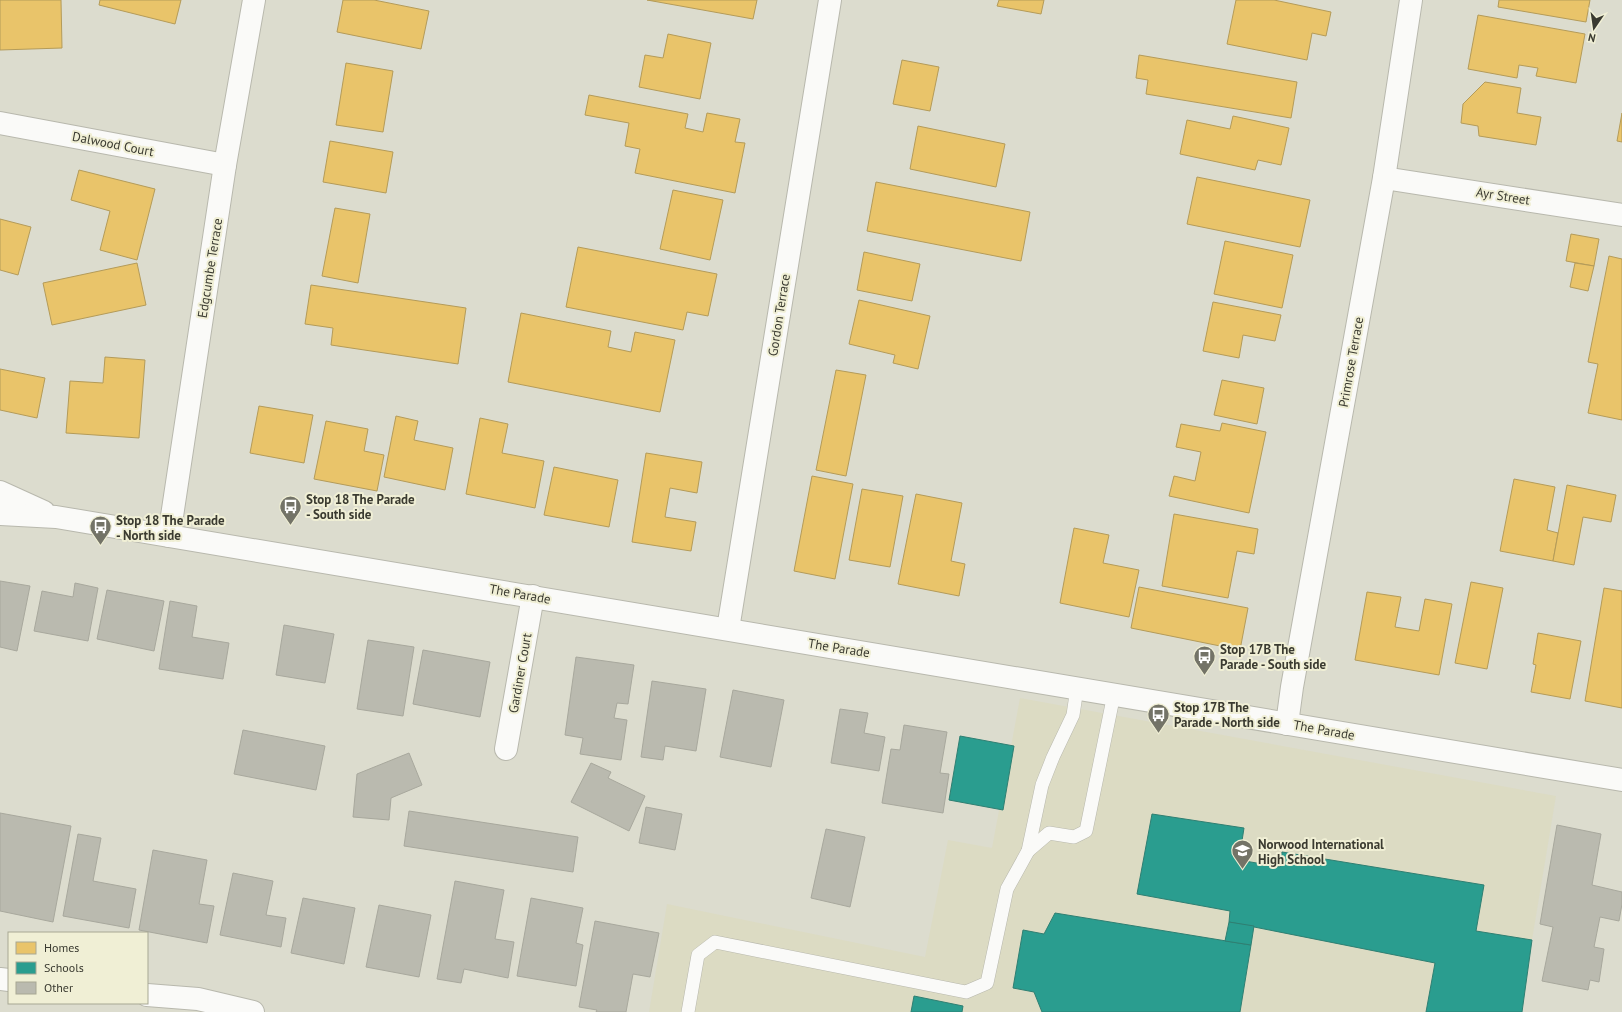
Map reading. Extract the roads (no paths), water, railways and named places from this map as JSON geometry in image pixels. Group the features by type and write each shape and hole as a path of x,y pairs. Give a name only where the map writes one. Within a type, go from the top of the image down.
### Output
{"street":[{"name":"Edgcumbe Terrace","path":"169,536 225,165 254,0"},
{"name":"Gordon Terrace","path":"728,629 830,0"},
{"name":"Primrose Terrace","path":"1287,724 1292,686 1384,178 1411,0"},
{"name":"Dalwood Court","path":"0,123 225,165"},
{"name":"Ayr Street","path":"1384,178 1622,215"},
{"name":"The Parade","path":"0,492 56,517"},
{"name":"The Parade","path":"0,514 56,517 1622,780"},
{"name":"Gardiner Court","path":"506,749 533,596"},
{"path":"148,994 198,999 254,1012"}],"lane":[{"path":"688,1012 698,955 715,942 966,992 987,983 1007,889 1028,851 1042,785 1053,757 1073,715 1077,688"},
{"path":"1028,851 1048,833 1074,837 1086,831 1114,694"}],"place":[{"name":"Stop 18 The Parade - South side","path":"291,526"},
{"name":"Stop 18 The Parade - North side","path":"101,546"},
{"name":"Stop 17B The Parade - South side","path":"1204,676"},
{"name":"Stop 17B The Parade - North side","path":"1158,734"},
{"name":"Norwood International High School","path":"1243,870"}]}
